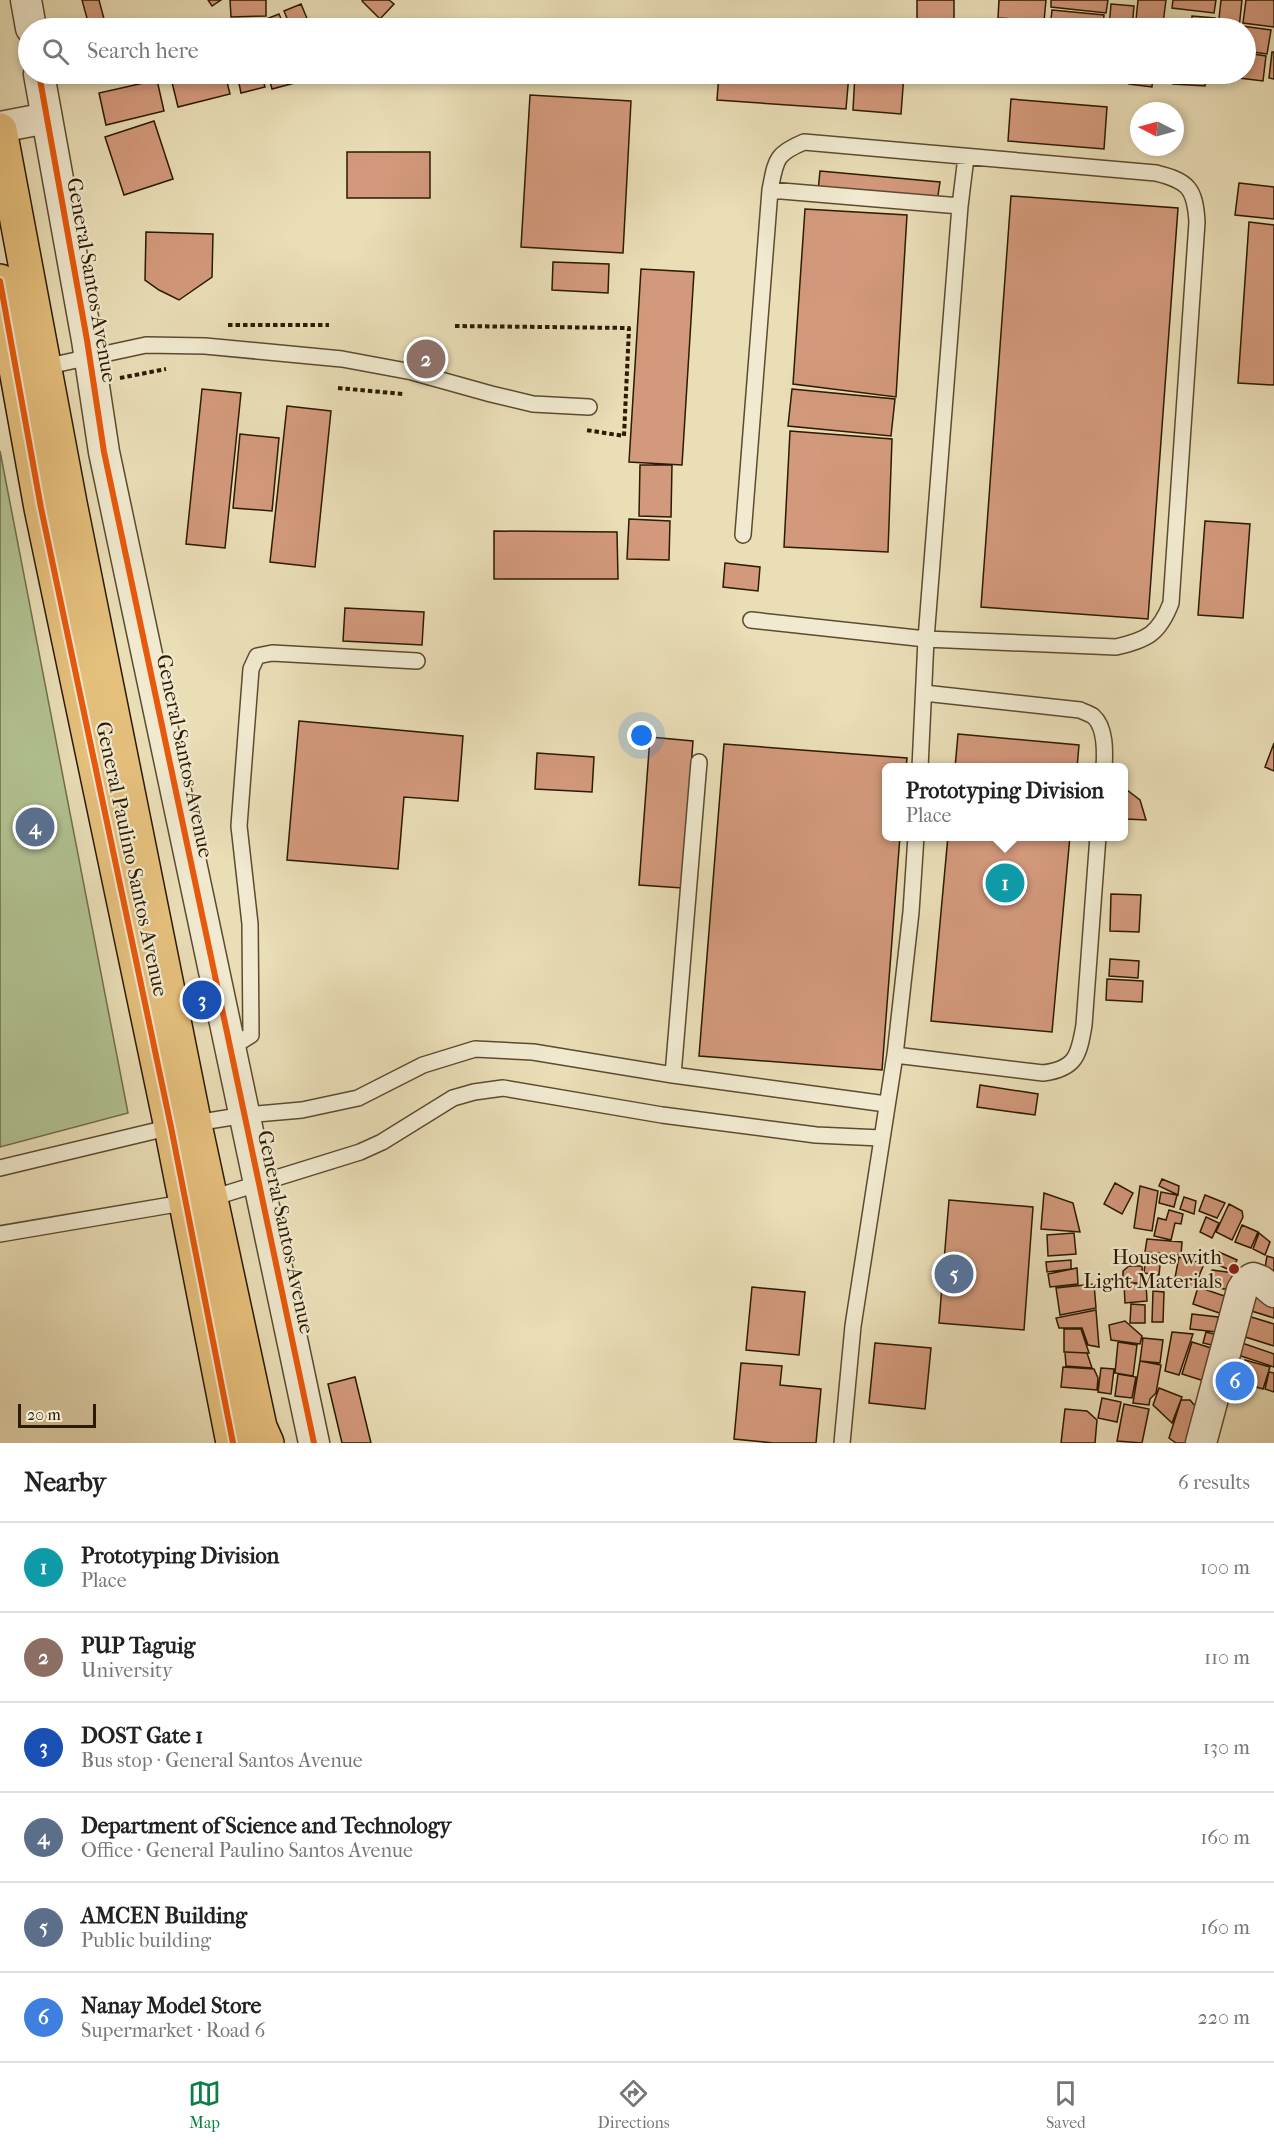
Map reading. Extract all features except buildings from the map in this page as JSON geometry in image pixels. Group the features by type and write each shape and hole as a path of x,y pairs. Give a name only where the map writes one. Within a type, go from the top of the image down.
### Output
{"main road":[{"name":"General Paulino Santos Avenue","path":"0,129 183,1126"},
{"name":"General Paulino Santos Avenue","path":"0,281 41,508 199,1201 260,1426 267,1443"},
{"name":"General Paulino Santos Avenue","path":"199,1201 233,1443"}],"street":[{"path":"26,0 29,18"},
{"name":"General Santos Avenue","path":"41,84 107,463 314,1443"},
{"path":"0,129 47,118"},
{"path":"1202,1443 1242,1290 1246,1282 1263,1285"}],"lane":[{"path":"743,535 770,190 779,156 804,142 1156,172 1174,177 1189,187 1196,202 1197,222 1171,603 1164,620 1153,634 1137,642 1116,647 926,639 752,620"},
{"path":"920,763 926,639 960,206 966,157"},
{"path":"770,190 960,206"},
{"path":"44,367 146,345 205,346 342,359 412,372 533,404 588,407"},
{"path":"230,1048 251,1035 250,924 239,826 251,669 257,656 272,653 417,661"},
{"path":"924,693 1080,710 1094,717 1102,733 1104,763"},
{"path":"673,1075 699,762"},
{"path":"842,1443 853,1326 895,1055 911,912 916,841"},
{"path":"895,1055 1043,1073 1066,1068 1074,1061 1084,1025 1098,841"},
{"path":"0,1167 183,1126 245,1115 302,1110 358,1098 423,1065 475,1049 533,1052 673,1075 886,1104"},
{"path":"0,1234 199,1201 260,1184 360,1152 382,1142 453,1098 503,1088 673,1116 816,1135 881,1138"}],"path":[{"path":"455,326 629,328"}],"green space":[{"path":"0,451 128,1113 0,1147"}],"cycle path":[{"path":"41,84 87,340 104,452 314,1443"},
{"path":"0,281 41,508 171,1127 233,1443"}],"place":[{"name":"PUP Taguig","path":"426,359"},
{"name":"Department of Science and Technology","path":"35,827"},
{"name":"Prototyping Division","path":"1005,883"},
{"name":"DOST Gate 1","path":"202,1000"},
{"name":"Houses with Light Materials","path":"1234,1269"},
{"name":"AMCEN Building","path":"954,1274"},
{"name":"Nanay Model Store","path":"1235,1381"}]}
